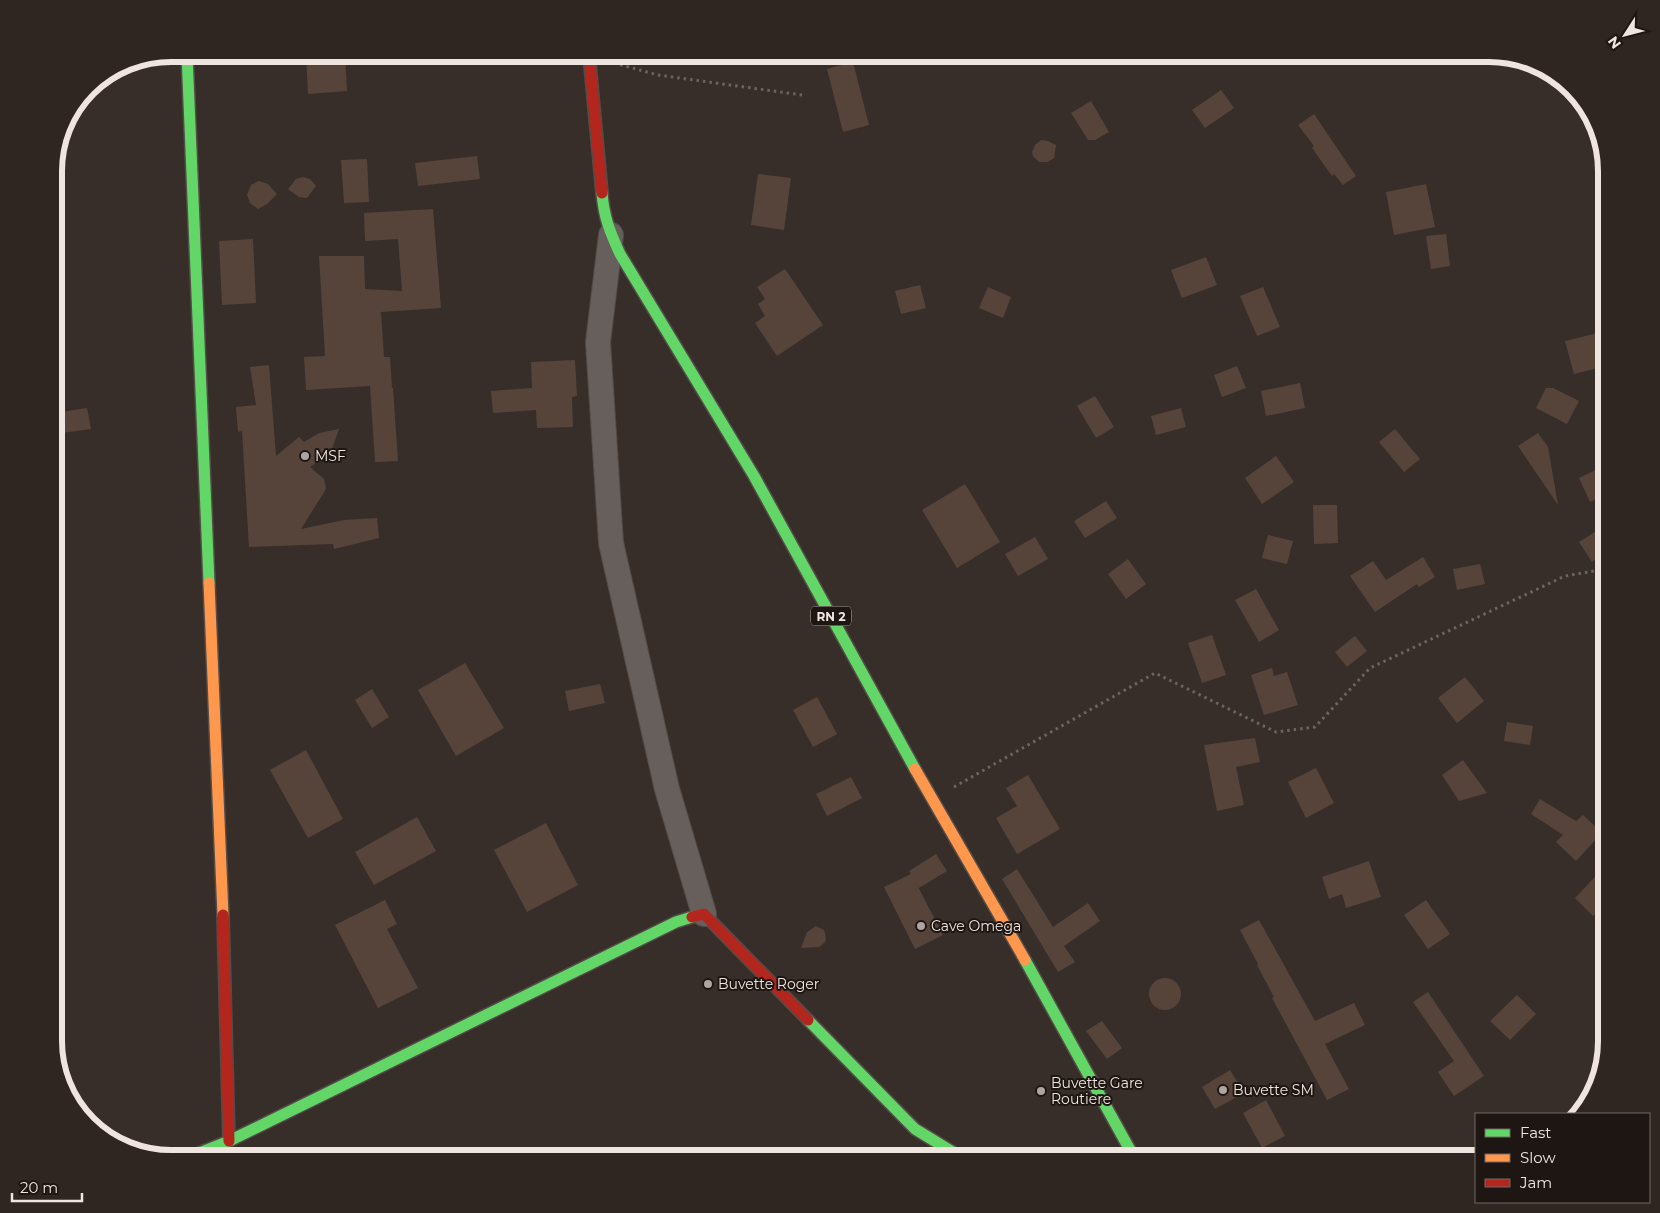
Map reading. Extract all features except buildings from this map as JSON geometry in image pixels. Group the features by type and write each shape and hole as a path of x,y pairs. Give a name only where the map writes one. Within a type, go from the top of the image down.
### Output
{"street":[{"path":"187,63 225,980 229,1141"},
{"name":"RN 2","path":"590,63 604,214 620,254 754,476 932,799 1007,926 1129,1150"},
{"path":"611,235 598,342 612,543 667,788 704,914 916,1129 950,1150"},
{"path":"206,1150 229,1141 676,922 704,914"}],"path":[{"path":"617,63 658,75 802,95"},
{"path":"932,799 1155,673 1276,732 1315,727 1370,668 1565,576 1598,570"}],"traffic: fast":[{"path":"187,63 209,583"},
{"path":"602,193 608,225 620,254 754,476 915,769"},
{"path":"206,1150 229,1141 676,922 692,917"},
{"path":"1025,960 1130,1150"},
{"path":"808,1020 915,1129 949,1150"}],"traffic: slow":[{"path":"209,583 223,915"},
{"path":"915,769 1025,960"}],"traffic: jam":[{"path":"590,63 602,193"},
{"path":"692,917 704,914 808,1020"},
{"path":"223,915 229,1141"}],"place":[{"name":"MSF","path":"305,456"},
{"name":"Cave Omega","path":"921,926"},
{"name":"Buvette Roger","path":"708,984"},
{"name":"Buvette SM","path":"1223,1090"},
{"name":"Buvette Gare Routiere","path":"1041,1091"}]}
